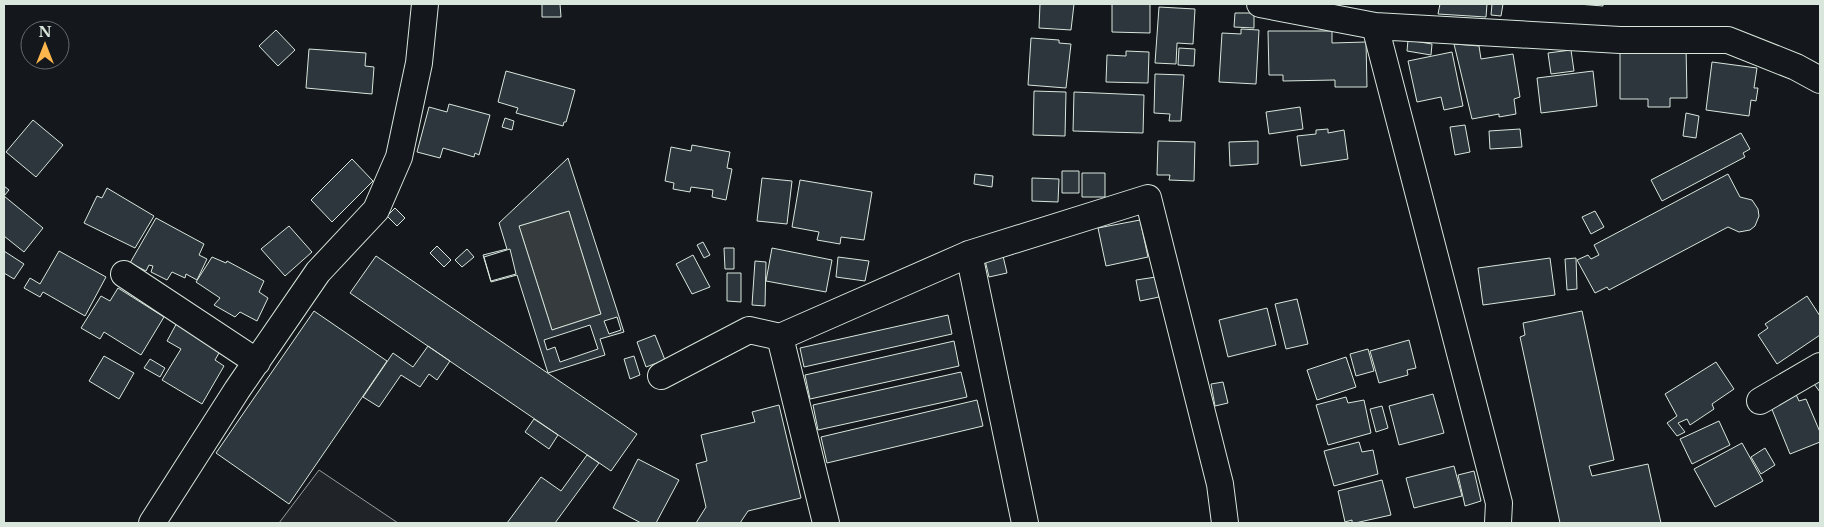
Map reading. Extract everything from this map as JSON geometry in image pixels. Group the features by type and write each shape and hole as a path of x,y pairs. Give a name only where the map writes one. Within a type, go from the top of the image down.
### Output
{"street":[{"path":"152,523 318,272 376,210 399,156 419,63 424,4"},
{"path":"1260,4 1375,26 1620,40 1728,40 1796,66 1820,80"},
{"path":"1375,26 1499,503 1498,523"},
{"path":"661,376 749,330 780,337 970,254 1148,198 1220,484 1225,523"},
{"path":"970,254 1025,523"},
{"path":"124,274 257,362"},
{"path":"780,337 826,523"},
{"path":"1760,401 1820,366"}],"shaded area":[{"path":"569,211 601,314 552,330 519,226"},
{"path":"319,470 398,523 279,523"}],"building":[{"path":"542,4 560,4 561,17 542,17"},
{"path":"1040,4 1074,4 1071,30 1039,28"},
{"path":"1112,4 1150,4 1150,33 1112,32"},
{"path":"1440,4 1487,4 1486,17 1438,14"},
{"path":"1492,4 1503,4 1501,16 1491,15"},
{"path":"1578,4 1603,4 1603,6"},
{"path":"1159,7 1195,9 1193,44 1177,43 1176,64 1155,63"},
{"path":"1235,13 1254,13 1254,28 1234,27"},
{"path":"1241,29 1259,30 1256,84 1219,82 1222,33 1241,34"},
{"path":"276,30 295,50 278,66 259,46"},
{"path":"1268,31 1332,31 1332,43 1366,42 1367,87 1335,87 1335,80 1283,81 1283,75 1269,75"},
{"path":"1031,38 1059,40 1059,43 1071,44 1066,88 1028,85"},
{"path":"1408,40 1432,44 1431,55 1407,51"},
{"path":"1454,44 1479,46 1481,59 1513,54 1520,97 1514,99 1516,114 1499,117 1499,114 1472,119"},
{"path":"1686,46 1687,98 1670,98 1670,107 1648,107 1648,99 1620,99 1620,47"},
{"path":"1179,48 1195,49 1194,66 1178,65"},
{"path":"309,49 366,53 365,66 374,67 372,94 306,88"},
{"path":"1571,50 1574,71 1551,74 1548,53"},
{"path":"1126,51 1149,52 1148,83 1106,82 1107,55 1126,56"},
{"path":"1452,52 1463,106 1444,110 1441,97 1417,102 1408,61"},
{"path":"1712,62 1757,68 1754,88 1758,88 1756,101 1751,100 1749,116 1706,110"},
{"path":"506,71 575,90 566,122 564,122 563,126 516,113 518,108 498,102"},
{"path":"1593,71 1597,106 1541,113 1537,78"},
{"path":"1155,74 1184,75 1181,121 1169,121 1170,114 1154,113"},
{"path":"1034,91 1066,92 1065,136 1033,135"},
{"path":"1074,92 1144,95 1143,133 1073,131"},
{"path":"449,104 490,115 479,155 475,153 474,157 443,148 440,158 417,152 429,107 447,112"},
{"path":"1300,107 1303,129 1269,134 1266,112"},
{"path":"1686,113 1699,116 1696,138 1683,136"},
{"path":"505,118 514,121 512,130 502,127"},
{"path":"33,120 63,145 36,177 6,152"},
{"path":"1465,125 1470,152 1455,155 1450,127"},
{"path":"1328,129 1328,133 1344,130 1348,159 1301,166 1297,136 1316,134 1316,130"},
{"path":"1520,129 1522,147 1490,149 1489,131"},
{"path":"1741,133 1750,149 1743,153 1745,157 1662,201 1651,180"},
{"path":"1158,141 1195,142 1194,181 1169,180 1170,175 1157,175"},
{"path":"1258,141 1258,164 1230,166 1229,142"},
{"path":"692,145 730,152 727,168 732,169 726,200 712,197 713,190 691,187 690,192 673,189 674,183 665,181 671,147 691,151"},
{"path":"568,158 624,332 600,339 605,355 548,373 517,275 491,282 483,255 507,249 499,223","holes":["569,211 601,314 552,330 519,226"]},
{"path":"352,159 373,181 332,222 311,200"},
{"path":"1062,171 1079,171 1079,193 1062,193"},
{"path":"1082,173 1105,173 1105,197 1082,197"},
{"path":"975,174 993,176 992,187 974,184"},
{"path":"1728,174 1740,197 1752,200 1758,209 1759,216 1755,226 1750,230 1739,232 1728,227 1609,290 1607,287 1595,293 1577,260 1588,255 1591,259 1599,255 1594,245"},
{"path":"762,178 792,181 787,224 757,221"},
{"path":"1032,178 1059,179 1058,202 1032,201"},
{"path":"800,180 872,192 864,240 841,237 840,244 817,240 819,232 792,227"},
{"path":"4,186 9,190 4,196"},
{"path":"107,188 154,216 135,248 84,223 97,196 102,198"},
{"path":"4,196 43,228 24,252 4,236"},
{"path":"395,208 405,218 397,226 387,216"},
{"path":"1595,211 1604,227 1591,234 1582,217"},
{"path":"156,218 204,244 199,255 207,259 197,280 186,274 185,278 172,272 167,280 151,272 153,266 149,265 146,271 130,263"},
{"path":"1140,220 1148,257 1106,266 1098,228"},
{"path":"289,226 312,252 285,276 261,249"},
{"path":"703,242 710,255 704,258 697,245"},
{"path":"437,246 451,260 444,267 430,253"},
{"path":"724,248 734,248 734,269 725,269"},
{"path":"772,248 832,260 826,292 766,281"},
{"path":"467,249 474,257 462,267 455,260"},
{"path":"510,249 516,274 491,281 484,257"},
{"path":"4,251 24,264 14,279 4,273"},
{"path":"59,251 106,277 85,316 43,292 40,297 24,288 30,278 40,284"},
{"path":"693,255 710,287 692,294 676,264"},
{"path":"376,256 637,434 611,471 350,293"},
{"path":"1003,256 1007,273 989,277 985,260"},
{"path":"212,257 226,263 227,261 264,281 259,292 268,298 257,321 240,312 235,317 214,305 220,298 196,282"},
{"path":"838,257 869,261 865,281 836,277"},
{"path":"1550,258 1555,295 1483,305 1478,268"},
{"path":"1576,258 1577,289 1567,290 1565,259"},
{"path":"755,261 766,262 765,306 752,305"},
{"path":"727,273 741,273 741,302 727,301"},
{"path":"1156,277 1159,297 1140,301 1136,280"},
{"path":"118,288 164,317 141,355 104,332 100,339 81,328 101,296 110,301"},
{"path":"1807,296 1820,316 1820,335 1777,364 1758,335 1768,328 1765,324"},
{"path":"1297,299 1308,344 1286,349 1275,304"},
{"path":"1267,308 1276,345 1228,357 1219,320"},
{"path":"314,311 387,361 289,504 216,453"},
{"path":"1582,311 1614,460 1589,466 1592,476 1648,464 1661,523 1560,523 1520,337 1525,335 1523,323"},
{"path":"948,315 952,334 804,367 800,348"},
{"path":"617,317 621,330 609,334 604,321"},
{"path":"179,319 223,346 215,360 224,366 202,404 162,380 181,349 167,341"},
{"path":"590,325 598,349 560,362 555,347 547,350 544,340"},
{"path":"655,335 665,360 646,367 637,342"},
{"path":"1409,340 1416,368 1407,370 1408,375 1379,383 1370,351"},
{"path":"954,341 959,366 810,399 805,375"},
{"path":"428,346 450,361 437,380 429,374 420,387 401,375 379,407 363,397 393,353 413,367"},
{"path":"1368,349 1374,371 1356,376 1350,354"},
{"path":"104,356 134,373 119,399 89,381"},
{"path":"634,356 640,375 630,379 624,359"},
{"path":"1346,357 1356,387 1317,400 1307,370"},
{"path":"150,359 165,368 160,377 144,368"},
{"path":"1716,362 1734,389 1712,404 1714,409 1690,425 1687,419 1678,423 1685,432 1677,436 1667,423 1677,416 1665,394"},
{"path":"961,372 967,397 818,430 813,405"},
{"path":"1820,373 1820,392 1811,380"},
{"path":"1223,382 1228,403 1215,406 1211,384"},
{"path":"1793,388 1799,401 1806,399 1820,432 1820,442 1790,454 1771,407"},
{"path":"1433,394 1444,433 1399,445 1389,406"},
{"path":"1346,397 1348,403 1364,400 1371,433 1328,445 1316,405"},
{"path":"977,400 983,426 827,463 821,437"},
{"path":"779,405 801,498 748,511 740,523 696,523 706,507 696,464 707,461 701,435 755,422 752,412"},
{"path":"1382,406 1388,428 1376,432 1370,409"},
{"path":"534,419 558,435 549,449 525,432"},
{"path":"1719,421 1730,445 1692,464 1680,439"},
{"path":"1359,442 1362,452 1373,450 1378,474 1334,486 1324,451"},
{"path":"1742,443 1763,481 1715,507 1694,469"},
{"path":"1765,448 1775,465 1761,474 1751,457"},
{"path":"587,455 599,463 555,523 507,523 541,477 561,491"},
{"path":"638,459 679,480 656,523 641,523 613,508"},
{"path":"1454,466 1462,496 1414,508 1406,478"},
{"path":"1474,471 1481,501 1465,506 1458,475"},
{"path":"1382,480 1391,515 1355,523 1352,523 1352,520 1345,522 1338,491"}]}
